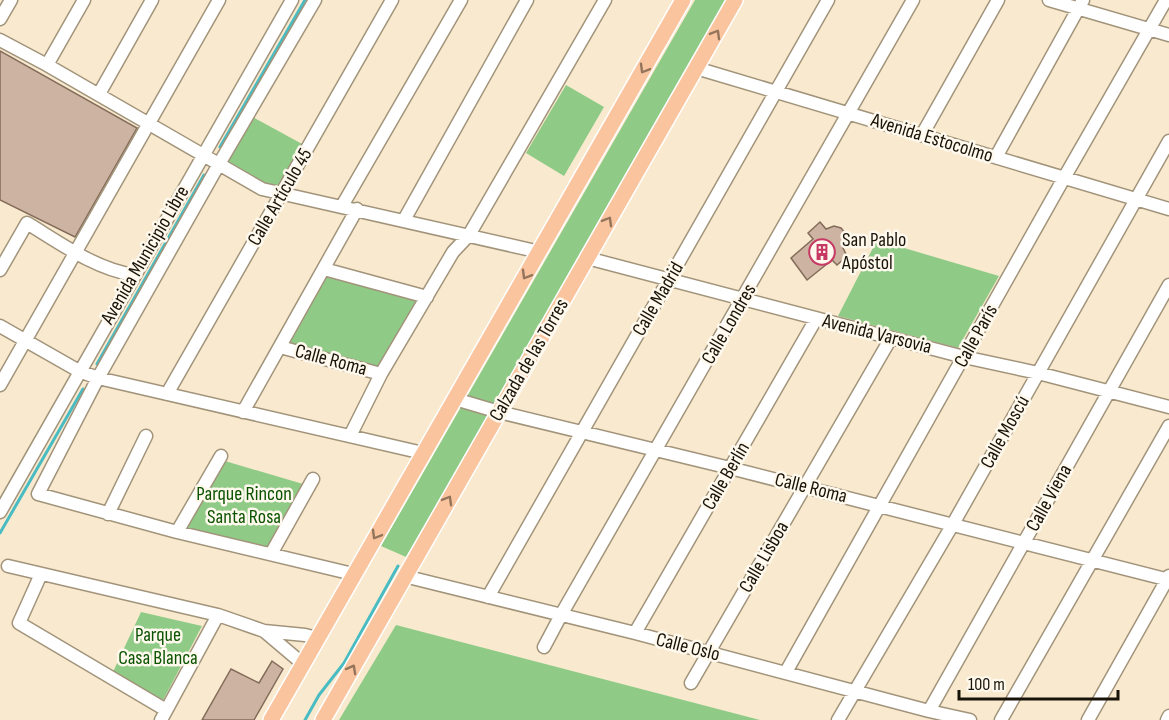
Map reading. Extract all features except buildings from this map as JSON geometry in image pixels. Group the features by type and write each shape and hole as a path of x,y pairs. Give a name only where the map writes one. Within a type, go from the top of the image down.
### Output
{"main road":[{"path":"271,720 683,0"},
{"name":"Calzada de las Torres","path":"323,720 735,0"}],"street":[{"path":"0,19 10,0"},
{"path":"47,65 84,0"},
{"path":"99,94 152,0"},
{"path":"0,385 219,0"},
{"name":"Avenida Municipio Libre","path":"0,512 292,0"},
{"name":"Avenida Municipio Libre","path":"108,514 38,494 98,378 315,0"},
{"name":"Calle Artículo 45","path":"167,394 392,0"},
{"path":"342,206 461,0"},
{"path":"404,220 527,0"},
{"path":"350,436 381,374 453,252 468,235 605,0"},
{"name":"Calle Madrid","path":"488,597 828,0"},
{"name":"Calle Londres","path":"544,647 913,0"},
{"path":"922,135 998,0"},
{"path":"1049,0 1081,4 1169,35"},
{"name":"Calle París","path":"786,672 1167,0"},
{"path":"996,157 1081,4"},
{"path":"0,40 99,94 262,189 540,252"},
{"name":"Avenida Estocolmo","path":"696,68 1169,209"},
{"name":"Calle Moscú","path":"838,720 953,524 1169,141"},
{"path":"243,412 357,210"},
{"path":"0,270 27,223 106,268 134,275"},
{"name":"Avenida Varsovia","path":"587,258 964,357 1169,407"},
{"path":"324,270 427,297"},
{"name":"Calle Viena","path":"929,711 1169,285"},
{"name":"Calle Berlín","path":"635,633 816,319"},
{"path":"0,326 79,371 98,378 423,453"},
{"name":"Calle Lisboa","path":"691,683 891,338"},
{"name":"Calle Roma","path":"280,347 381,374"},
{"name":"Calle Roma","path":"455,399 499,412 804,486 1168,579"},
{"path":"1001,720 1169,426"},
{"path":"146,436 108,514 353,574"},
{"path":"177,532 221,456"},
{"path":"271,555 313,479"},
{"path":"8,566 218,615 264,631 317,638"},
{"path":"41,574 19,623 163,715 218,615"},
{"name":"Calle Oslo","path":"405,576 970,720"},
{"path":"1088,720 1168,579"},
{"path":"264,631 303,664"}],"green space":[{"path":"695,0 726,0 406,557 381,546"},
{"path":"566,85 604,107 564,176 526,153"},
{"path":"251,116 304,145 279,190 258,183 224,163"},
{"path":"877,240 999,276 958,348 838,316"},
{"path":"323,274 420,300 379,368 284,341"},
{"name":"Parque Rincon Santa Rosa","path":"225,461 303,484 268,549 185,529"},
{"name":"Parque Casa Blanca","path":"141,612 202,626 160,706 112,674"},
{"path":"396,625 760,720 339,720"}],"waterway":[{"path":"220,147 305,0"},
{"path":"97,364 204,175"},
{"path":"0,533 83,389"},
{"path":"305,720 319,695 344,663 398,566"}],"place":[{"name":"San Pablo Apóstol","path":"822,252"}]}
